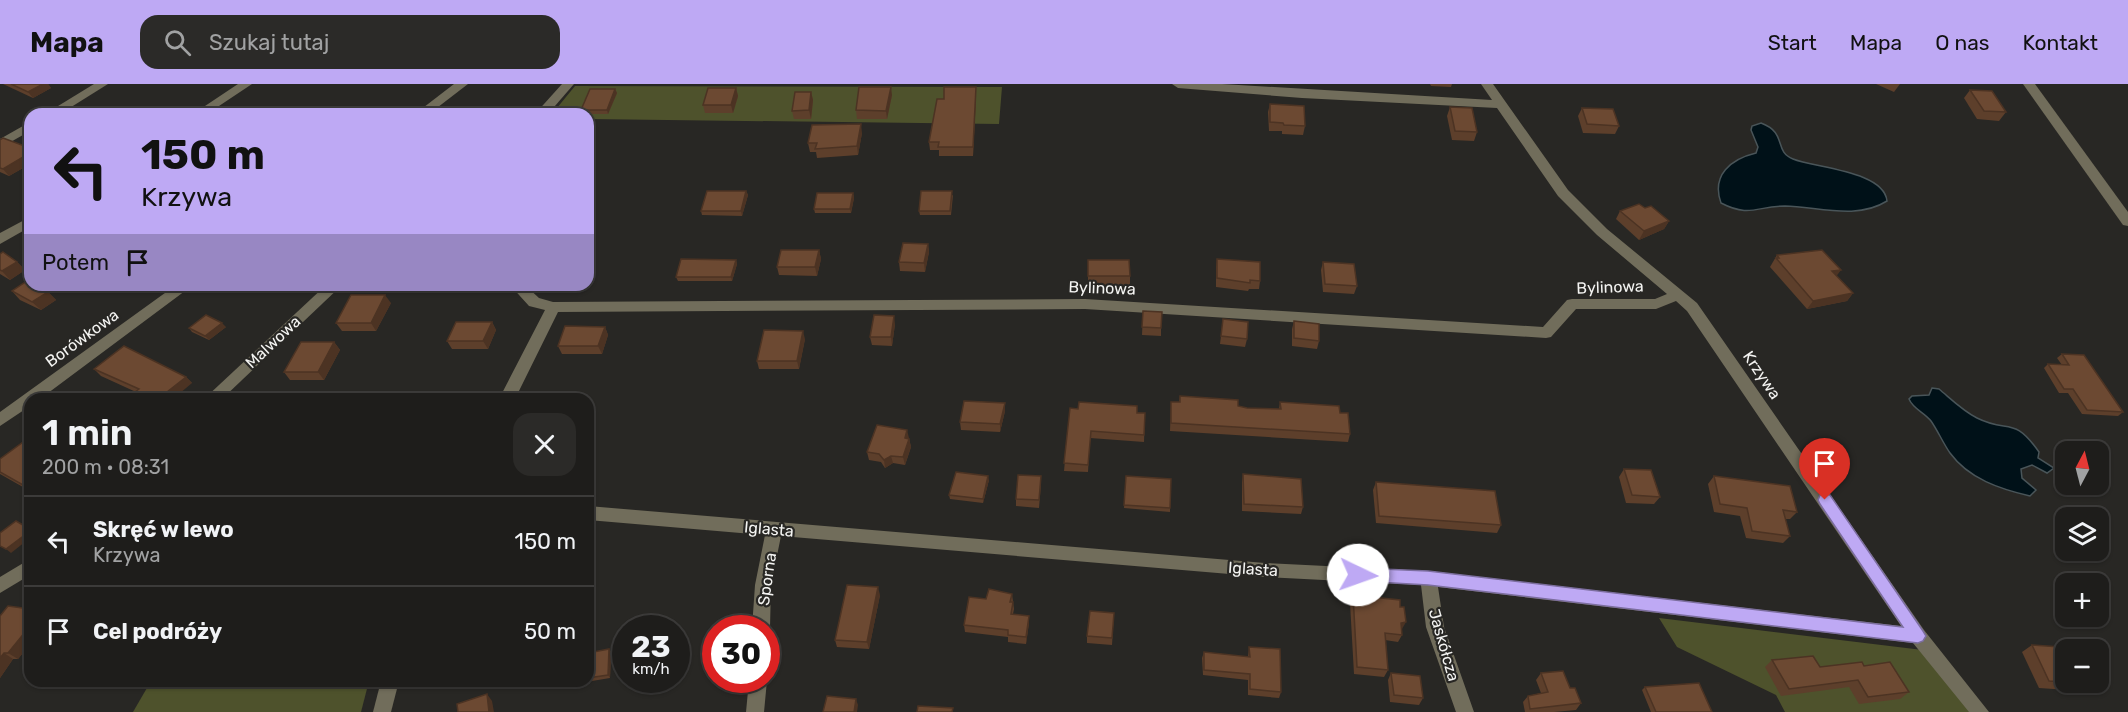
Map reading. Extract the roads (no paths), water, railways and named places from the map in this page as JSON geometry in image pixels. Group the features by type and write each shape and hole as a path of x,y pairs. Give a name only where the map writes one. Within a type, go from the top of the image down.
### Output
{"street":[{"path":"61,108 102,84"},
{"path":"208,108 246,84"},
{"path":"428,108 462,84"},
{"path":"546,108 568,84"},
{"path":"1178,84 1302,94 1500,104"},
{"name":"Krzywa","path":"1486,84 1563,193 1602,232 1692,307 1918,636 1980,712"},
{"path":"2029,84 2128,222"},
{"path":"0,144 24,130"},
{"path":"0,239 24,224"},
{"name":"Borówkowa","path":"37,393 178,291"},
{"name":"Malwowa","path":"218,393 329,291"},
{"name":"Bylinowa","path":"523,291 534,302 553,307 1085,304 1546,333 1572,304 1656,304 1678,295"},
{"path":"510,393 553,307"},
{"name":"Borówkowa","path":"0,420 24,403"},
{"name":"Iglasta","path":"594,514 1265,570 1428,578 1918,636"},
{"name":"Sporna","path":"762,615 763,585 774,530"},
{"path":"0,586 24,570"},
{"name":"Jaskółcza","path":"1428,578 1435,627 1465,712"},
{"path":"382,712 388,687"},
{"path":"755,712 757,693"}]}
